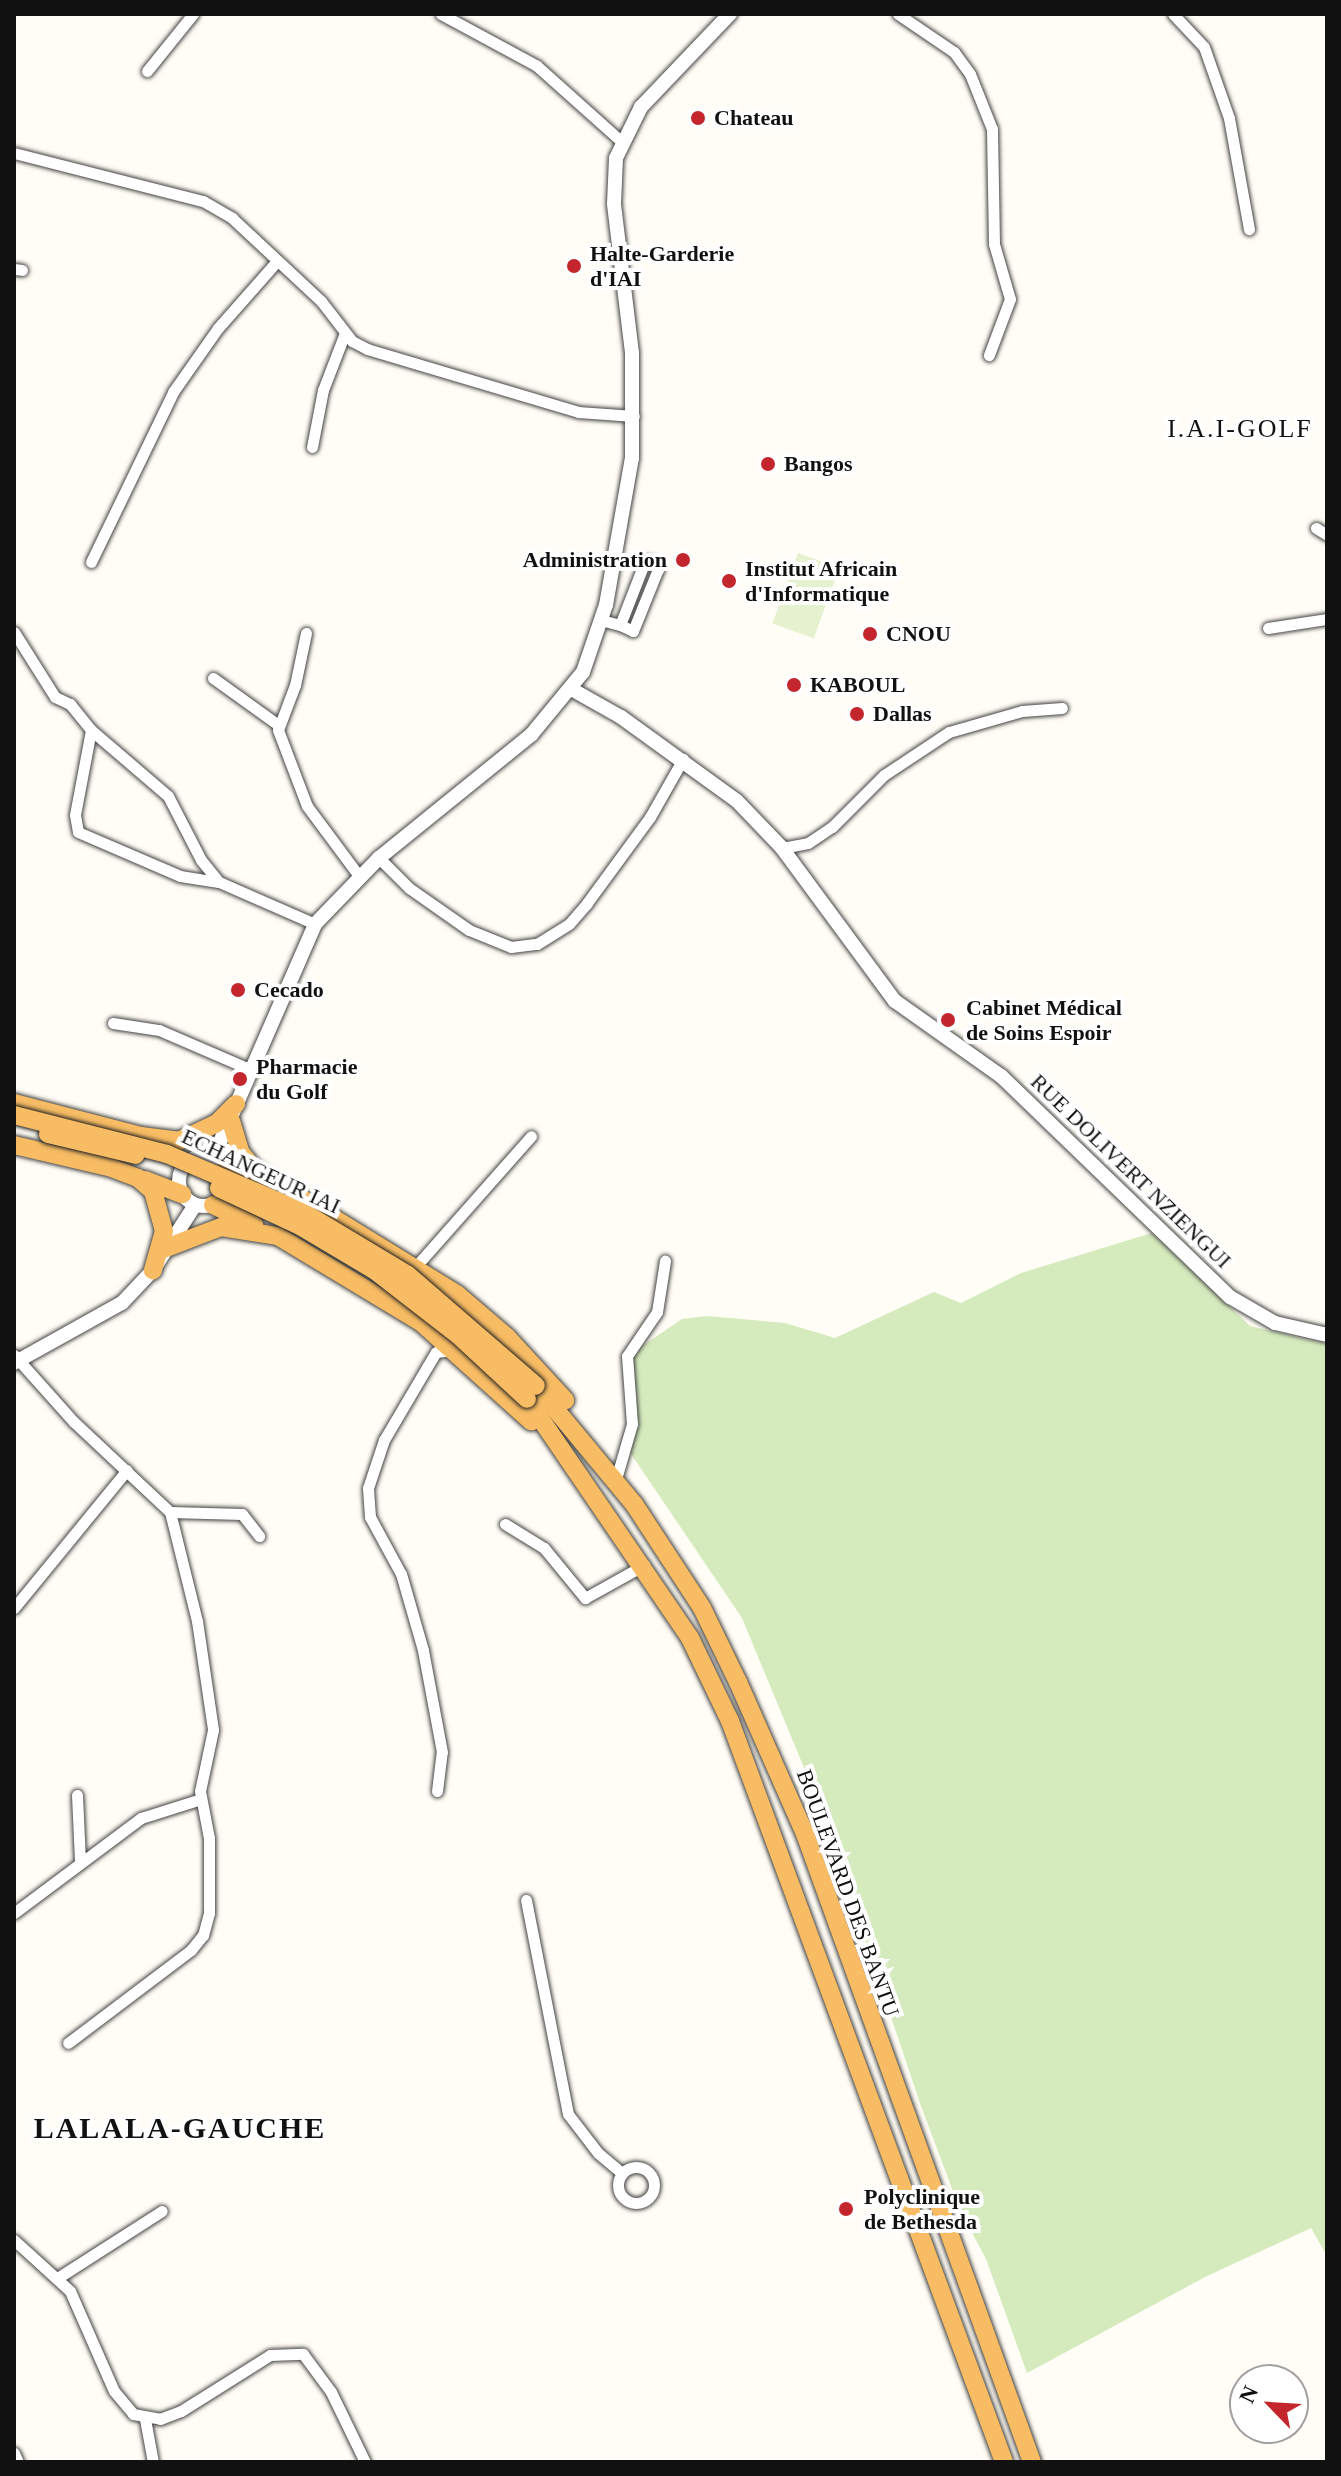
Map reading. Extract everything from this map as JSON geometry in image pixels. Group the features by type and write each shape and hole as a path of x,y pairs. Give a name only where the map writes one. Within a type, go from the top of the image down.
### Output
{"highway":[{"path":"14,1103 141,1136 211,1162 286,1193 417,1265 488,1320 544,1376 588,1427 616,1479"},
{"path":"141,1136 192,1138 233,1111 247,1161 286,1193"},
{"name":"ECHANGEUR IAI","path":"14,1115 154,1149 303,1212 408,1275 531,1392"},
{"name":"ECHANGEUR IAI","path":"14,1127 163,1164 300,1226 413,1298 531,1392"},
{"path":"14,1145 138,1178 197,1201 268,1232 377,1292 455,1350 508,1396 598,1498"},
{"path":"138,1178 153,1191 163,1214 164,1231 153,1270"},
{"path":"170,1243 221,1227 268,1232"},
{"path":"531,1392 690,1638 760,1793 1004,2462"},
{"name":"BOULEVARD DES BANTU","path":"531,1392 616,1479 702,1608 805,1834 1032,2462"}],"street":[{"path":"147,71 193,14"},
{"path":"441,14 537,66 621,141"},
{"path":"197,1201 180,1173 211,1162 315,924 359,876 495,767 573,690 601,620 623,520 634,416 614,204 621,141 661,84 730,14"},
{"path":"898,14 954,52 970,74 992,129 994,244 1010,299 989,355"},
{"path":"917,25 926,14"},
{"path":"1173,14 1204,47 1229,118 1249,229"},
{"path":"14,153 142,183 203,201 232,218 321,301 345,333 367,349 578,412 634,416"},
{"path":"91,562 173,392 225,319 277,261"},
{"path":"312,447 323,390 345,333"},
{"path":"601,620 633,631 658,569 653,562 645,561 620,625"},
{"path":"1268,628 1327,619"},
{"path":"14,632 55,697 70,704 91,730 168,796 201,860 219,882"},
{"path":"277,724 295,685 306,633"},
{"path":"213,678 277,724 307,806 359,876"},
{"name":"RUE DOLIVERT NZIENGUI","path":"573,690 683,759 737,801 782,848 875,979 913,1018 1001,1076 1230,1297 1275,1323 1327,1335"},
{"path":"782,848 808,843 832,827 884,775 949,732 1022,711 1062,708"},
{"path":"91,730 75,815 78,832 180,876 219,882 315,924"},
{"path":"379,858 409,888 469,930 511,947 537,944 569,924 587,903 650,817 683,759"},
{"path":"113,1023 172,1034 252,1070"},
{"path":"417,1265 531,1136"},
{"path":"68,2043 191,1950 203,1935 209,1913 209,1838 201,1799 213,1730 209,1687 170,1512 74,1422 16,1359 122,1303 153,1270 197,1201 228,1187 211,1162"},
{"path":"616,1479 632,1424 627,1356 657,1312 665,1261"},
{"path":"437,1791 442,1752 423,1650 401,1574 370,1517 368,1488 384,1440 436,1352 455,1350"},
{"path":"14,1608 127,1470"},
{"path":"170,1512 242,1514 259,1536"},
{"path":"505,1524 544,1548 585,1598 644,1565"},
{"path":"77,1795 80,1862"},
{"path":"14,1913 141,1818 201,1799"},
{"path":"526,1900 568,2114 598,2153 622,2173"},
{"path":"59,2277 162,2211"},
{"path":"14,2240 59,2277 80,2310 114,2391 133,2414 145,2419 181,2411 270,2355 303,2354 331,2392 365,2462"},
{"path":"145,2419 153,2462"},
{"path":"14,2453 18,2462"}],"green space":[{"path":"798,553 839,568 814,639 772,623"},
{"path":"1152,1233 1250,1326 1327,1344 1327,2256 1311,2228 1207,2276 1027,2373 986,2259 960,2210 921,2106 819,1804 742,1618 629,1451 636,1432 637,1399 632,1353 682,1319 707,1316 785,1323 835,1338 934,1292 961,1303 1021,1273"}],"place":[{"name":"Chateau","path":"698,118"},
{"name":"Halte-Garderie d'IAI","path":"574,266"},
{"name":"Bangos","path":"768,464"},
{"name":"Administration","path":"683,560"},
{"name":"Institut Africain d'Informatique","path":"729,581"},
{"name":"CNOU","path":"870,634"},
{"name":"KABOUL","path":"794,685"},
{"name":"Dallas","path":"857,714"},
{"name":"Cecado","path":"238,990"},
{"name":"Cabinet Médical de Soins Espoir","path":"948,1020"},
{"name":"Pharmacie du Golf","path":"240,1079"},
{"name":"Polyclinique de Bethesda","path":"846,2209"}],"district":[{"name":"I.A.I-GOLF","path":"1240,429"},
{"name":"LALALA-GAUCHE","path":"180,2128"}]}
